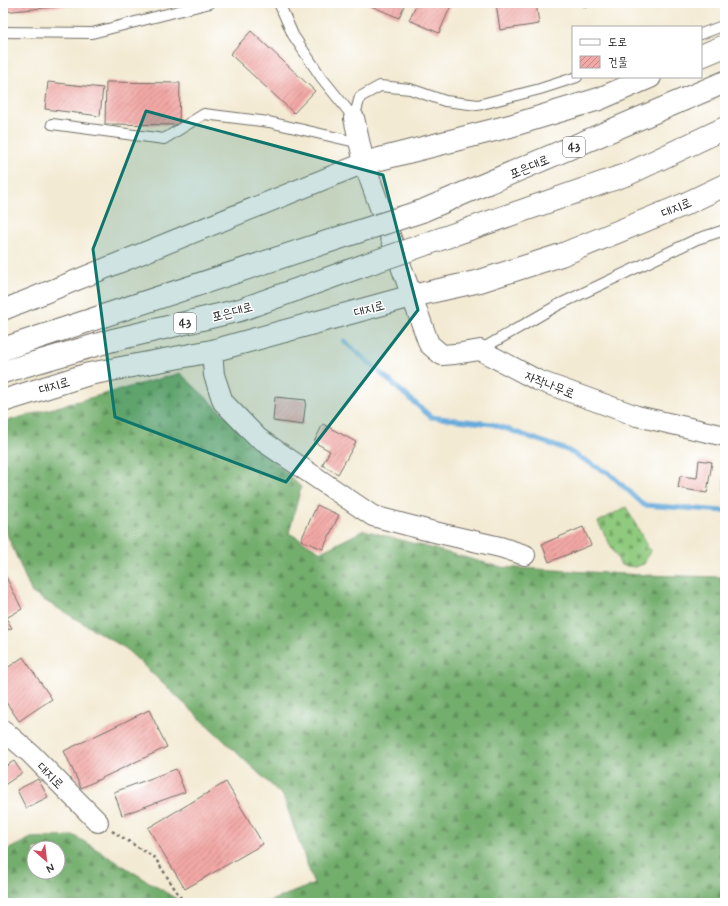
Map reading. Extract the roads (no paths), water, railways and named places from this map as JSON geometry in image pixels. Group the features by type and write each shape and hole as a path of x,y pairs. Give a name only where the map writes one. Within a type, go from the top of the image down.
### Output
{"main road":[{"path":"702,56 725,46"},
{"path":"362,153 517,123 599,98 648,78"},
{"name":"포은대로","path":"3,349 422,212 725,82"},
{"name":"포은대로","path":"3,372 113,340 240,310 364,265 628,174 725,128"},
{"name":"대지로","path":"3,401 89,374 212,351 412,296 480,281 561,255 683,205 725,185"},
{"path":"3,387 25,365"}],"street":[{"path":"354,118 362,153 429,344 442,355 480,350"},
{"path":"3,310 362,153"},
{"name":"자작나무로","path":"480,350 537,380 637,416 725,436"},
{"path":"212,351 214,374 223,402 258,438 373,516 500,547 525,555"},
{"name":"대지로","path":"3,730 31,754 98,822"}],"lane":[{"path":"3,32 92,33 210,3"},
{"path":"279,3 293,35 320,77 354,118"},
{"path":"702,34 725,25"},
{"path":"354,118 360,97 380,86 410,88 445,101 478,105 540,89 574,78"},
{"path":"52,124 164,139 204,114 269,122 362,153"},
{"path":"480,350 558,305 697,240 725,230"}],"waterway":[{"path":"344,341 431,417 492,424 567,450 608,472 644,505 725,511"}]}
